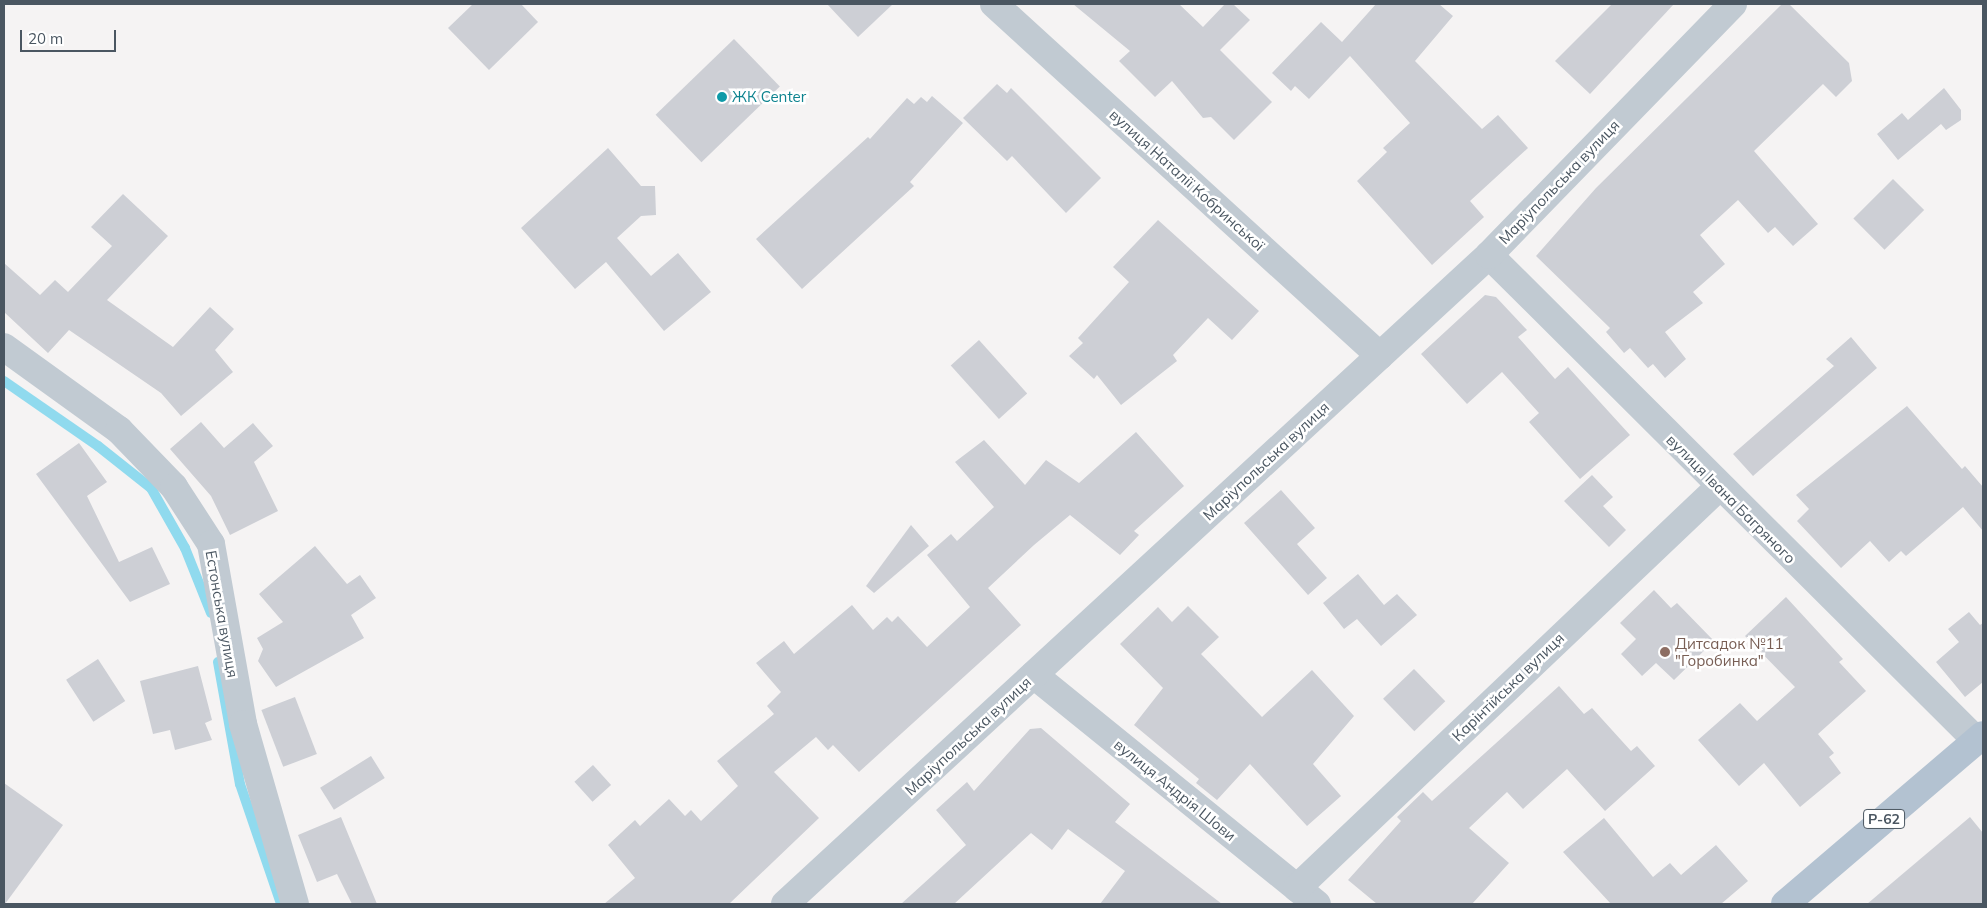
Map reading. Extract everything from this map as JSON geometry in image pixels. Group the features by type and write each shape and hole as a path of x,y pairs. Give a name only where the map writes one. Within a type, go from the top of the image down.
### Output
{"main road":[{"name":"Р-62","path":"1785,904 1980,738"}],"street":[{"name":"вулиця Наталії Кобринської","path":"994,4 1380,356"},
{"name":"Маріупольська вулиця","path":"785,904 1489,255 1733,4"},
{"name":"вулиця Івана Багряного","path":"1489,255 1719,487 1980,738"},
{"name":"Естонська вулиця","path":"4,347 119,430 174,487 210,544 243,724 295,904"},
{"name":"Карінтійська вулиця","path":"1307,896 1719,487"},
{"name":"вулиця Андрія Шови","path":"1034,675 1307,896"}],"building":[{"path":"473,4 521,4 538,22 489,70 448,28"},
{"path":"827,4 893,4 858,37"},
{"path":"1073,4 1179,4 1203,27 1225,4 1233,4 1250,20 1220,50 1272,102 1234,140 1211,117 1203,118 1172,81 1155,97 1119,61 1130,51"},
{"path":"1376,4 1439,4 1453,16 1415,61 1482,129 1498,115 1528,148 1470,201 1484,217 1432,265 1357,181 1387,152 1383,148 1410,123 1350,56 1309,99 1295,86 1291,91 1272,73 1321,22 1342,42"},
{"path":"1612,4 1674,4 1590,94 1555,61"},
{"path":"1782,4 1789,4 1849,63 1852,81 1836,97 1823,84 1754,151 1818,224 1793,246 1775,227 1768,233 1738,200 1700,235 1725,264 1693,292 1703,303 1665,332 1686,359 1665,378 1653,364 1648,368 1630,348 1624,353 1606,332 1610,328 1536,256 1596,188"},
{"name":"ЖК Center","path":"734,39 780,86 701,162 656,115"},
{"path":"997,84 1007,93 1011,88 1101,178 1066,213 1012,156 1007,161 963,118"},
{"path":"1944,88 1961,110 1961,120 1946,130 1941,124 1898,160 1877,134 1902,113 1908,120"},
{"path":"932,96 963,123 910,182 914,186 802,289 756,239 868,137 870,139 907,98 914,104 921,97 927,102"},
{"path":"608,148 641,186 655,186 656,215 641,216 617,238 651,276 678,253 711,292 664,331 606,262 575,289 521,228"},
{"path":"1893,179 1924,210 1885,250 1853,219"},
{"path":"123,194 168,236 107,300 173,347 210,307 234,329 215,350 233,372 181,416 161,393 69,330 48,353 4,312 4,263 40,295 55,280 68,292 112,246 91,227"},
{"path":"1158,220 1259,311 1232,340 1208,318 1173,355 1177,361 1121,405 1097,375 1094,379 1069,356 1083,343 1078,338 1129,282 1113,267"},
{"path":"1485,295 1496,297 1527,330 1518,337 1555,379 1568,367 1630,435 1580,479 1529,422 1539,413 1502,372 1467,404 1421,354"},
{"path":"1851,337 1877,368 1753,476 1733,454 1834,366 1826,359"},
{"path":"979,340 1027,394 999,419 951,365"},
{"path":"1907,406 1962,469 1965,466 1983,487 1983,531 1963,507 1906,556 1901,551 1889,562 1870,541 1841,568 1797,521 1809,509 1796,495"},
{"path":"201,422 224,448 253,423 273,446 254,462 278,511 230,535 211,496 170,449"},
{"path":"1136,432 1184,486 1134,531 1139,535 1120,555 1070,515 1034,545 988,588 1021,625 859,772 833,745 828,750 816,737 774,772 819,818 729,904 604,904 635,878 608,845 635,820 640,826 669,799 685,816 691,810 701,821 738,786 717,761 774,714 767,706 781,692 756,663 784,641 794,654 852,605 873,630 887,617 892,622 898,616 927,647 970,607 927,555 951,534 957,541 994,507 955,462 984,440 1025,485 1046,460 1079,483"},
{"path":"79,443 107,482 87,496 119,562 152,547 170,584 130,602 36,474"},
{"path":"1592,475 1613,497 1603,506 1626,530 1609,547 1564,501"},
{"path":"1281,490 1315,528 1297,544 1327,578 1308,595 1244,523"},
{"path":"911,525 929,546 874,593 866,586"},
{"path":"315,546 347,584 360,575 376,598 351,615 364,638 276,687 258,661 263,649 257,638 283,622 259,594"},
{"path":"1358,574 1384,605 1397,594 1417,615 1381,646 1357,619 1344,629 1323,603"},
{"path":"1654,590 1671,608 1677,603 1714,641 1674,680 1656,663 1642,676 1621,654 1636,639 1620,623"},
{"path":"1786,597 1843,659 1839,662 1866,691 1818,734 1834,753 1829,757 1841,773 1800,807 1764,763 1739,786 1698,740 1740,703 1757,721 1795,687 1745,636"},
{"path":"1188,606 1219,637 1201,654 1262,717 1312,670 1354,716 1313,764 1341,796 1307,826 1250,764 1217,800 1196,783 1199,779 1134,725 1163,688 1120,644 1158,607 1172,622"},
{"path":"1969,612 1980,625 1983,623 1983,682 1965,697 1936,662 1959,642 1948,629"},
{"path":"98,659 125,701 93,722 66,680"},
{"path":"198,666 212,720 205,723 212,740 175,750 170,730 153,734 140,681"},
{"path":"1414,669 1445,701 1414,731 1383,699"},
{"path":"1559,686 1584,714 1592,708 1631,751 1637,746 1655,766 1605,811 1567,769 1523,809 1507,792 1469,828 1509,863 1472,904 1377,904 1348,880 1401,821 1397,817 1423,792 1432,801"},
{"path":"295,697 317,754 283,767 261,710"},
{"path":"1041,728 1130,804 1115,822 1222,904 1100,904 1125,871 1068,829 1052,850 1031,833 954,904 901,904 966,845 936,810 967,782 974,791 1030,729"},
{"path":"371,756 385,778 334,810 320,788"},
{"path":"593,765 611,785 592,802 574,782"},
{"path":"4,783 63,825 5,904 4,904"},
{"path":"341,817 377,904 352,904 337,874 317,882 298,835"},
{"path":"1970,817 1983,833 1983,904 1867,904"},
{"path":"1604,818 1653,877 1670,863 1681,875 1716,845 1748,881 1721,904 1611,904 1563,852"}],"waterway":[{"path":"4,381 98,446 151,488 185,548 211,613"},
{"path":"218,662 240,784 281,904"}],"place":[{"name":"ЖК Center","path":"722,97"},
{"name":"Дитсадок №11 \"Горобинка\"","path":"1665,652"}]}
